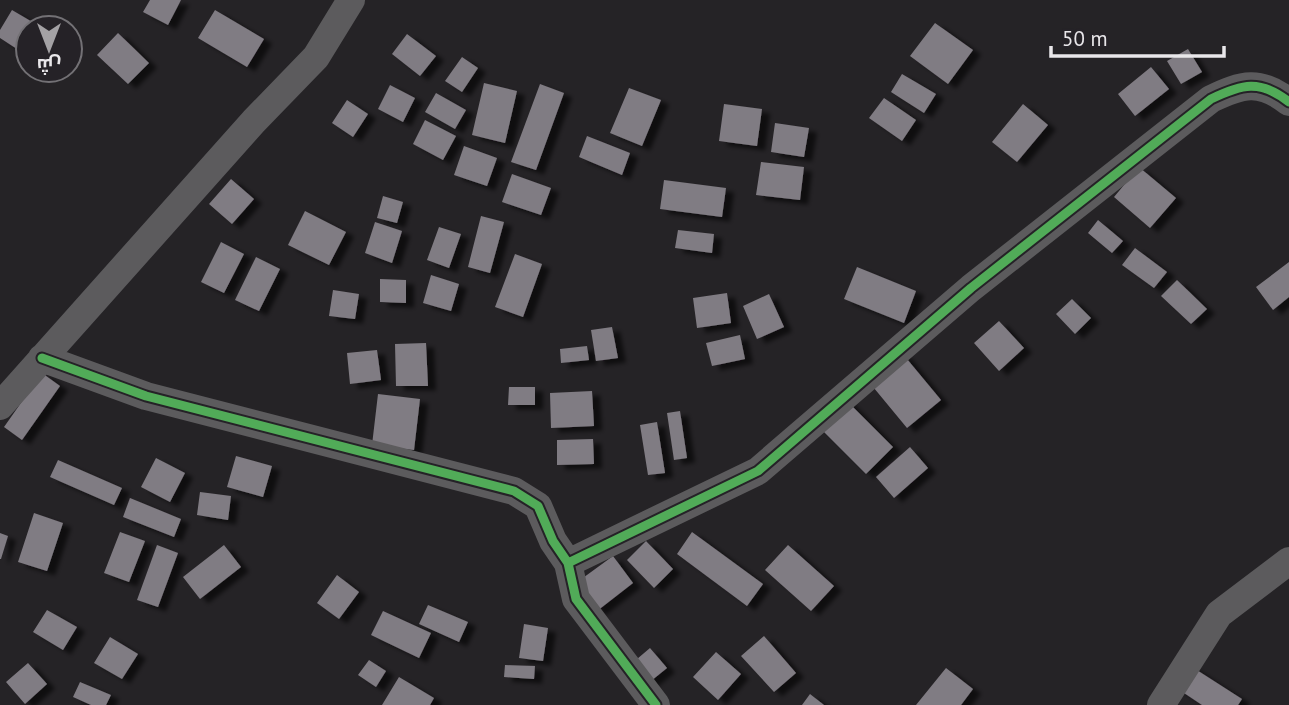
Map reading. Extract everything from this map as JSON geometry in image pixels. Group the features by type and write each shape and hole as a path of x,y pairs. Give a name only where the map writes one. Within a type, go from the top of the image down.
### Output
{"street":[{"path":"0,406 254,121 316,57 351,0"},
{"path":"568,563 758,471 971,288 1211,99 1239,86 1272,89 1289,102"},
{"path":"42,358 146,396 514,491 538,506 553,541 568,563 576,599 656,705"},
{"path":"1161,705 1219,614 1289,561"}],"building":[{"path":"150,0 181,0 168,25 143,12"},
{"path":"12,10 19,14 14,14 14,47 0,38 0,30"},
{"path":"215,10 264,39 247,67 198,38"},
{"path":"935,23 973,50 948,84 910,56"},
{"path":"118,33 149,63 128,84 97,55"},
{"path":"407,34 436,56 420,76 392,54"},
{"path":"1188,49 1202,72 1181,84 1167,61"},
{"path":"462,57 478,68 462,92 445,81"},
{"path":"1151,67 1169,89 1135,116 1118,94"},
{"path":"902,74 936,94 924,113 891,92"},
{"path":"484,83 517,91 505,143 472,135"},
{"path":"540,84 564,93 536,170 511,162"},
{"path":"390,85 415,98 403,122 378,109"},
{"path":"629,88 661,100 642,146 610,133"},
{"path":"436,93 466,110 455,129 425,112"},
{"path":"884,98 916,120 902,141 869,118"},
{"path":"347,100 368,114 353,137 332,123"},
{"path":"724,104 762,109 757,146 719,141"},
{"path":"1023,104 1048,125 1017,162 992,142"},
{"path":"425,120 456,136 443,160 413,144"},
{"path":"775,123 809,128 804,157 771,152"},
{"path":"587,136 630,153 622,175 579,157"},
{"path":"464,146 497,158 487,186 454,175"},
{"path":"761,162 804,167 800,200 756,195"},
{"path":"1139,167 1176,198 1150,228 1114,197"},
{"path":"512,174 551,188 541,215 502,202"},
{"path":"231,179 254,199 232,224 209,204"},
{"path":"664,180 726,188 722,217 660,209"},
{"path":"383,196 403,202 397,223 377,218"},
{"path":"305,211 346,232 329,265 288,245"},
{"path":"481,216 504,222 490,273 468,267"},
{"path":"1098,220 1123,241 1112,253 1088,233"},
{"path":"375,222 402,231 392,263 365,253"},
{"path":"439,227 461,234 449,268 427,260"},
{"path":"678,230 714,234 712,253 675,248"},
{"path":"221,242 244,254 224,293 201,282"},
{"path":"1135,248 1167,272 1154,288 1122,265"},
{"path":"515,254 542,264 523,317 495,307"},
{"path":"256,257 280,269 259,311 235,300"},
{"path":"1289,262 1289,297 1273,310 1256,287"},
{"path":"857,267 916,291 904,323 844,299"},
{"path":"431,275 459,284 451,311 423,303"},
{"path":"380,279 406,280 406,303 380,302"},
{"path":"1177,280 1207,309 1191,324 1161,296"},
{"path":"333,290 359,294 355,319 329,316"},
{"path":"727,293 731,323 697,328 693,298"},
{"path":"769,294 784,327 757,339 743,306"},
{"path":"1072,299 1091,318 1075,334 1056,314"},
{"path":"999,321 1024,348 999,371 974,343"},
{"path":"612,327 618,358 596,361 591,330"},
{"path":"740,335 745,359 712,366 706,343"},
{"path":"426,343 428,386 396,386 395,344"},
{"path":"587,346 589,360 561,363 560,349"},
{"path":"377,350 381,380 350,384 347,353"},
{"path":"902,353 941,400 907,428 869,382"},
{"path":"42,373 60,386 22,440 4,427"},
{"path":"509,387 535,387 535,405 508,405"},
{"path":"592,391 594,426 551,428 550,393"},
{"path":"378,394 420,399 414,450 372,445"},
{"path":"844,398 893,447 866,474 817,425"},
{"path":"680,411 687,458 674,460 667,413"},
{"path":"657,422 665,473 648,475 640,425"},
{"path":"593,439 594,464 557,465 557,440"},
{"path":"910,447 928,468 894,498 876,477"},
{"path":"236,456 272,466 263,497 227,487"},
{"path":"156,458 185,473 170,502 141,487"},
{"path":"58,460 122,488 114,505 50,477"},
{"path":"200,492 231,496 228,520 197,515"},
{"path":"130,498 181,519 174,537 123,517"},
{"path":"34,513 63,523 47,571 18,562"},
{"path":"120,532 145,541 129,582 104,573"},
{"path":"692,532 763,584 747,606 677,554"},
{"path":"0,533 8,536 1,559 0,559"},
{"path":"646,541 673,569 654,588 627,560"},
{"path":"157,545 178,553 158,607 137,600"},
{"path":"224,545 241,567 200,599 183,577"},
{"path":"788,545 834,586 811,611 765,570"},
{"path":"613,556 633,583 597,611 576,583"},
{"path":"337,575 359,592 339,619 317,603"},
{"path":"428,605 468,622 459,642 419,624"},
{"path":"47,610 77,627 63,650 33,632"},
{"path":"383,611 431,633 419,658 371,635"},
{"path":"524,624 548,628 543,661 519,658"},
{"path":"764,636 796,673 774,692 741,656"},
{"path":"110,637 138,654 122,679 94,663"},
{"path":"650,648 667,668 646,685 630,665"},
{"path":"716,652 741,674 718,700 693,677"},
{"path":"369,660 386,671 376,687 358,675"},
{"path":"28,663 47,684 25,704 6,682"},
{"path":"505,665 535,666 534,679 504,677"},
{"path":"1189,665 1242,699 1238,705 1202,705 1175,687"},
{"path":"946,668 973,689 961,705 916,705"},
{"path":"399,677 434,698 430,705 382,705"},
{"path":"80,682 111,695 106,705 91,705 73,697"},
{"path":"810,694 824,705 802,705"}],"cycle path":[{"path":"568,563 758,471 971,288 1211,99 1251,86 1269,90 1289,102"},
{"path":"42,358 146,396 514,491 538,506 553,541 568,563 576,599 656,705"}]}
